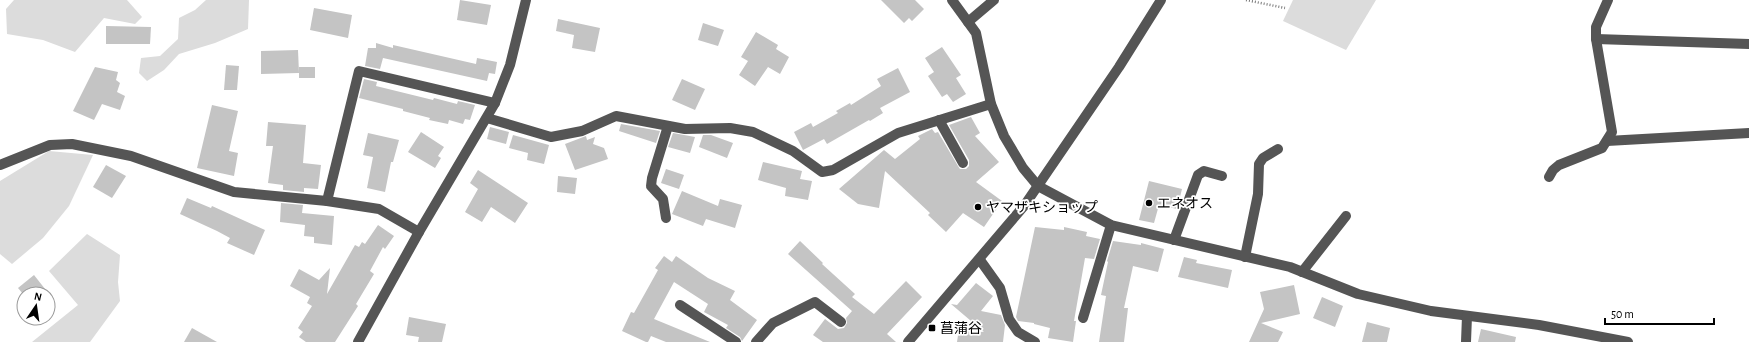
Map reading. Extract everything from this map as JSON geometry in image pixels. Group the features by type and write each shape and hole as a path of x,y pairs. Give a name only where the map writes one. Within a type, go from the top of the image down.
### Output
{"street":[{"path":"358,342 419,232 494,103 510,65 526,0"},
{"path":"952,0 976,33 991,104 1004,136 1016,157 1038,186 1111,225 1290,267 1358,294 1431,311 1539,325 1628,342"},
{"path":"968,22 994,0"},
{"path":"908,342 980,260 1024,206 1119,67 1160,0"},
{"path":"1549,177 1553,170 1559,165 1602,148 1612,132 1596,39 1596,26 1608,0"},
{"path":"1596,39 1749,44"},
{"path":"327,201 359,71 494,103"},
{"path":"486,118 551,137 582,130 616,116 684,129 730,128 753,132 793,151 822,172 833,170 898,133 991,104"},
{"path":"939,120 963,163"},
{"path":"666,218 663,199 651,186 652,178 668,126"},
{"path":"1607,140 1749,133"},
{"path":"0,165 50,145 72,144 131,156 234,192 327,201 379,210 419,232"},
{"path":"1245,257 1258,194 1259,164 1263,158 1278,149"},
{"path":"1174,240 1198,175 1204,171 1222,176"},
{"path":"1302,272 1346,216"},
{"path":"1083,318 1111,225"},
{"path":"980,260 1000,288 1009,319 1018,332 1035,342"},
{"path":"756,342 773,323 815,302 840,322"},
{"path":"680,305 736,342"},
{"path":"1466,316 1466,342"}],"path":[{"path":"1246,0 1284,8"}],"shaded area":[{"path":"14,0 127,0 142,17 135,24 104,18 75,52 43,40 7,34 6,9"},
{"path":"206,0 249,0 248,29 215,43 179,54 164,70 147,81 139,73 141,58 160,56 178,39 179,18 195,10"},
{"path":"1293,0 1376,0 1346,50 1283,21"},
{"path":"49,151 93,155 69,206 43,238 12,264 0,254 0,181"},
{"path":"87,234 120,255 118,282 120,301 90,342 32,342 52,326 56,326 56,323 78,305 49,271"}],"building":[{"path":"460,0 491,5 487,25 457,20"},
{"path":"881,0 915,0 924,9 912,21 909,18 904,23"},
{"path":"314,8 352,15 348,38 310,30"},
{"path":"558,19 600,28 595,52 572,48 574,35 556,31"},
{"path":"703,23 724,30 718,46 698,40"},
{"path":"106,26 151,27 150,44 106,44"},
{"path":"756,32 778,45 776,49 789,57 780,74 768,67 755,86 739,75 748,61 741,57"},
{"path":"376,43 393,48 393,45 476,64 477,58 497,62 495,74 489,73 487,81 383,58 380,69 365,66 368,48 376,48"},
{"path":"942,47 961,75 956,78 966,94 953,102 947,94 942,97 928,76 934,72 925,58"},
{"path":"298,50 299,73 261,74 261,51"},
{"path":"226,65 239,66 237,90 224,90"},
{"path":"95,67 118,72 116,80 120,83 117,92 125,96 120,110 102,104 94,120 73,111"},
{"path":"299,67 315,67 315,78 299,78"},
{"path":"898,68 910,92 880,108 883,113 870,121 869,120 827,144 824,139 803,150 794,132 811,123 813,127 838,113 836,111 850,103 851,105 881,86 877,79"},
{"path":"364,79 377,82 376,86 433,100 434,98 457,104 458,101 475,105 470,120 465,119 463,124 449,120 448,124 429,120 430,118 403,111 403,109 359,98"},
{"path":"682,79 705,89 695,110 672,100"},
{"path":"212,105 238,111 229,151 238,153 234,176 197,168"},
{"path":"971,117 980,133 975,136 999,162 976,182 1002,201 984,227 963,213 946,232 928,215 930,213 885,171 879,208 858,204 839,189 884,150 895,159 920,139 918,136 932,129 935,133 938,132 960,169 966,169 969,166 969,160 949,125"},
{"path":"268,122 306,125 303,163 321,165 318,189 304,188 304,192 283,190 283,185 268,183 273,146 266,146"},
{"path":"621,124 660,131 656,143 619,131"},
{"path":"490,127 509,132 506,144 487,139"},
{"path":"421,132 444,147 438,156 441,158 435,168 408,152"},
{"path":"368,133 399,140 393,162 391,162 385,192 367,188 373,157 363,155"},
{"path":"673,133 695,137 690,153 668,147"},
{"path":"513,135 549,145 544,164 527,160 528,153 509,148"},
{"path":"703,135 711,135 733,143 727,158 699,147"},
{"path":"586,136 587,140 595,137 593,144 604,148 608,159 575,170 565,144"},
{"path":"763,162 802,171 800,179 812,181 808,200 785,196 786,188 758,180"},
{"path":"106,165 126,176 112,198 93,187"},
{"path":"666,169 684,175 679,189 661,183"},
{"path":"478,170 528,203 515,223 491,207 482,222 465,212 478,189 470,183"},
{"path":"558,176 577,178 575,194 557,192"},
{"path":"1149,181 1182,189 1177,209 1159,205 1154,223 1139,220"},
{"path":"682,191 718,206 720,199 742,205 735,228 706,219 703,226 672,214"},
{"path":"187,198 211,208 212,206 265,230 254,255 227,243 230,238 180,214"},
{"path":"281,203 303,205 302,213 334,216 332,245 314,243 314,237 304,236 305,225 280,222"},
{"path":"378,225 394,236 385,249 383,247 370,271 374,274 356,304 358,306 335,342 306,342 299,337 303,332 298,328 312,306 307,303 310,297 290,286 299,269 319,280 330,268 327,294 355,245 359,247 362,242 365,244"},
{"path":"1035,227 1064,230 1064,227 1087,232 1086,236 1100,239 1094,259 1085,258 1074,321 1076,321 1073,342 1048,338 1050,328 1034,323 1018,321 1016,317"},
{"path":"800,241 823,263 822,264 855,294 852,297 874,314 906,281 922,297 887,334 896,342 823,342 813,335 825,319 838,329 844,328 847,323 846,318 852,311 788,254"},
{"path":"1113,241 1141,245 1141,243 1164,249 1158,272 1133,266 1124,308 1128,308 1124,342 1099,342 1106,296 1101,295 1107,261"},
{"path":"664,256 672,262 676,256 708,278 735,291 730,300 757,320 742,341 740,337 726,328 728,325 704,312 708,304 674,282 654,319 710,342 666,342 651,336 648,342 646,342 622,331 631,312 634,313 658,270 655,268"},
{"path":"1184,257 1197,260 1196,263 1232,270 1228,288 1178,277"},
{"path":"34,275 43,286 20,286"},
{"path":"976,283 993,296 981,311 1001,315 1005,325 1003,342 957,342 959,329 984,332 951,304 957,305"},
{"path":"1294,285 1300,314 1261,323 1283,332 1278,342 1249,342 1264,309 1260,292"},
{"path":"1322,297 1343,306 1335,327 1313,318"},
{"path":"409,317 446,324 442,342 418,342 419,337 406,335"},
{"path":"1367,322 1390,328 1387,342 1362,342"},
{"path":"192,328 217,342 184,342"},
{"path":"1481,329 1516,337 1515,342 1478,342"}],"place":[{"name":"エネオス","path":"1149,203"},
{"name":"ヤマザキショップ","path":"978,207"},
{"name":"菖蒲谷","path":"932,328"}]}
